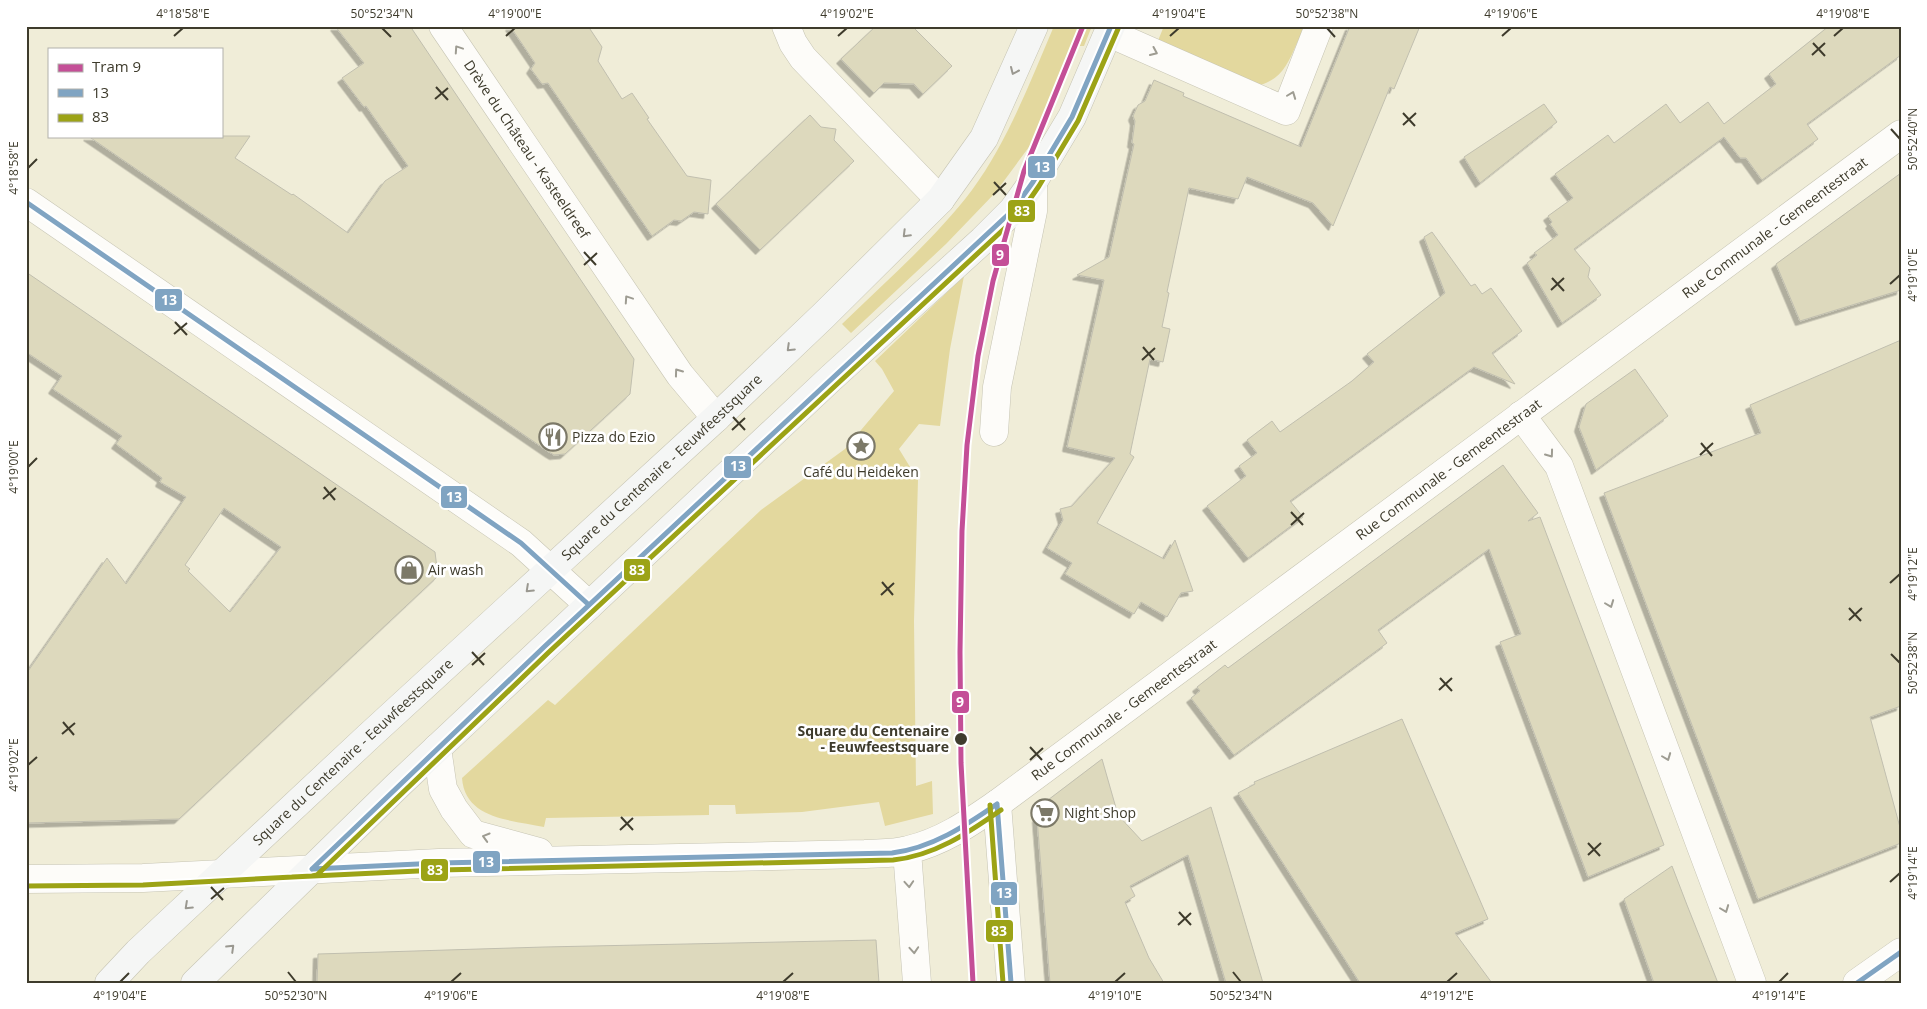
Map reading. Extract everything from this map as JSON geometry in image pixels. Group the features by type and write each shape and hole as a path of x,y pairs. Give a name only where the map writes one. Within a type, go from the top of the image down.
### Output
{"main road":[{"name":"Square du Centenaire - Eeuwfeestsquare","path":"109,983 138,952 716,418 823,316 940,200 984,138 1034,26"},
{"path":"195,983 437,748 1013,210 1033,182 1072,117 1110,30"}],"street":[{"name":"Drève du Château - Kasteeldreef","path":"443,26 680,375 716,418"},
{"path":"786,26 793,43 803,58 940,200"},
{"path":"1110,30 1286,111 1318,26"},
{"name":"Rue Communale - Gemeentestraat","path":"997,804 1901,134"},
{"path":"994,432 997,387 1033,211 1033,182"},
{"path":"26,202 521,543 589,606"},
{"path":"1521,415 1559,466 1752,983"},
{"path":"437,748 443,789 454,810 473,834 567,860"},
{"path":"26,879 143,878 416,864 865,854 906,851 945,837 963,828 997,804"},
{"path":"997,804 1011,983"},
{"path":"906,851 917,983"},
{"path":"1857,983 1901,952"}],"shaded area":[{"path":"1054,26 1092,26 1084,46 1079,46 1046,124 995,193 946,244 851,333 842,324 942,226 958,208 985,171 997,152 1027,90"},
{"path":"1164,26 1303,26 1293,52 1283,70 1273,79 1260,85 1157,43"},
{"name":"Square du Centenaire - Eeuwfeestsquare","path":"964,276 950,349 940,426 919,424 899,449 918,480 914,621 916,786 932,781 933,814 885,826 879,802 802,812 736,814 735,805 709,805 709,815 546,818 544,827 492,816 472,802 465,792 462,778 548,700 555,705 761,510 845,449 894,391 882,369 875,361"}],"building":[{"path":"335,26 410,26 634,359 630,394 565,454 554,455 549,452 91,138 222,138 222,136 250,136 235,158 293,194 348,233 385,181 408,166 366,106 364,107 342,78 364,63"},
{"path":"510,26 588,26 602,47 598,61 622,99 632,93 649,118 647,119 687,176 711,180 708,214 694,212 681,221 674,220 652,236 548,83 542,84 531,69 535,63"},
{"path":"876,26 912,26 952,66 923,94 914,84 884,83 874,93 841,59"},
{"path":"1350,26 1420,26 1394,89 1390,87 1333,226 1313,203 1247,177 1238,199 1189,188 1167,292 1169,293 1162,327 1170,329 1163,362 1150,359 1130,454 1134,457 1097,523 1164,559 1175,540 1193,591 1181,593 1167,617 1141,602 1134,614 1065,574 1072,563 1047,548 1063,520 1060,509 1072,506 1115,458 1067,447 1104,280 1077,275 1109,257 1134,144 1132,143 1135,121 1133,116 1138,105 1145,101 1154,80 1184,93 1183,96 1301,147"},
{"path":"1829,26 1901,26 1901,55 1807,124 1818,139 1762,180 1746,158 1740,158 1724,137 1574,249 1590,268 1588,277 1601,295 1562,323 1527,263 1537,255 1534,253 1558,235 1550,224 1552,222 1548,216 1573,198 1555,174 1608,135 1614,143 1666,104 1680,123 1708,102 1724,124 1776,84 1769,74"},
{"path":"1544,104 1557,122 1480,183 1464,157"},
{"path":"810,115 821,127 836,129 834,140 854,161 760,250 716,204"},
{"path":"1901,173 1901,290 1800,321 1776,264"},
{"path":"1432,232 1471,286 1475,284 1482,294 1491,288 1522,331 1492,353 1515,384 1474,367 1290,501 1303,517 1248,558 1207,506 1246,476 1239,466 1257,453 1247,440 1272,421 1280,432 1352,381 1374,362 1367,354 1445,293 1424,237"},
{"path":"26,272 435,552 438,576 179,819 26,823 26,674 107,558 126,584 186,497 160,482 162,478 116,444 122,436 53,389 62,376 26,352","holes":["224,508 281,547 230,612 188,571 190,569 185,565"]},
{"path":"1901,340 1901,706 1870,717 1901,831 1901,843 1758,899 1604,493 1761,433 1750,405"},
{"path":"1635,369 1668,416 1596,470 1579,427 1586,404"},
{"path":"1503,465 1538,513 1528,521 1540,517 1664,845 1588,877 1500,642 1521,634 1489,549 1378,630 1387,643 1234,755 1191,698 1200,691 1197,687 1225,665 1228,668"},
{"path":"1402,719 1488,919 1455,933 1492,983 1360,983 1238,793 1255,784 1254,782"},
{"path":"1102,759 1118,815 1142,841 1211,807 1263,983 1226,983 1188,855 1130,886 1135,896 1125,902 1149,958 1164,983 1050,983 1037,818 1044,803"},
{"path":"1672,866 1718,983 1654,983 1624,899"},
{"path":"876,940 879,983 317,983 318,954"}],"tram line":[{"name":"9","path":"973,983 961,763 962,531 967,445 978,356 993,281 1024,171 1083,26"}],"transit line":[{"name":"13","path":"312,869 544,647 1013,210 1033,182 1072,117 1111,26"},
{"name":"83","path":"26,886 143,885 317,875 549,652 1019,215 1039,186 1078,121 1118,29"},
{"name":"13","path":"26,202 521,543 589,605"},
{"name":"13","path":"997,804 1011,983"},
{"name":"13","path":"312,869 439,863 892,853 921,846 948,835 997,804"},
{"name":"83","path":"990,805 1003,983"},
{"name":"83","path":"292,877 439,870 893,860 923,854 950,842 1001,810"},
{"name":"13","path":"1857,983 1901,952"}],"place":[{"name":"Pizza do Ezio","path":"553,437"},
{"name":"Café du Heideken","path":"861,446"},
{"name":"Air wash","path":"409,570"},
{"name":"Square du Centenaire - Eeuwfeestsquare","path":"961,739"},
{"name":"Night Shop","path":"1045,813"}]}
